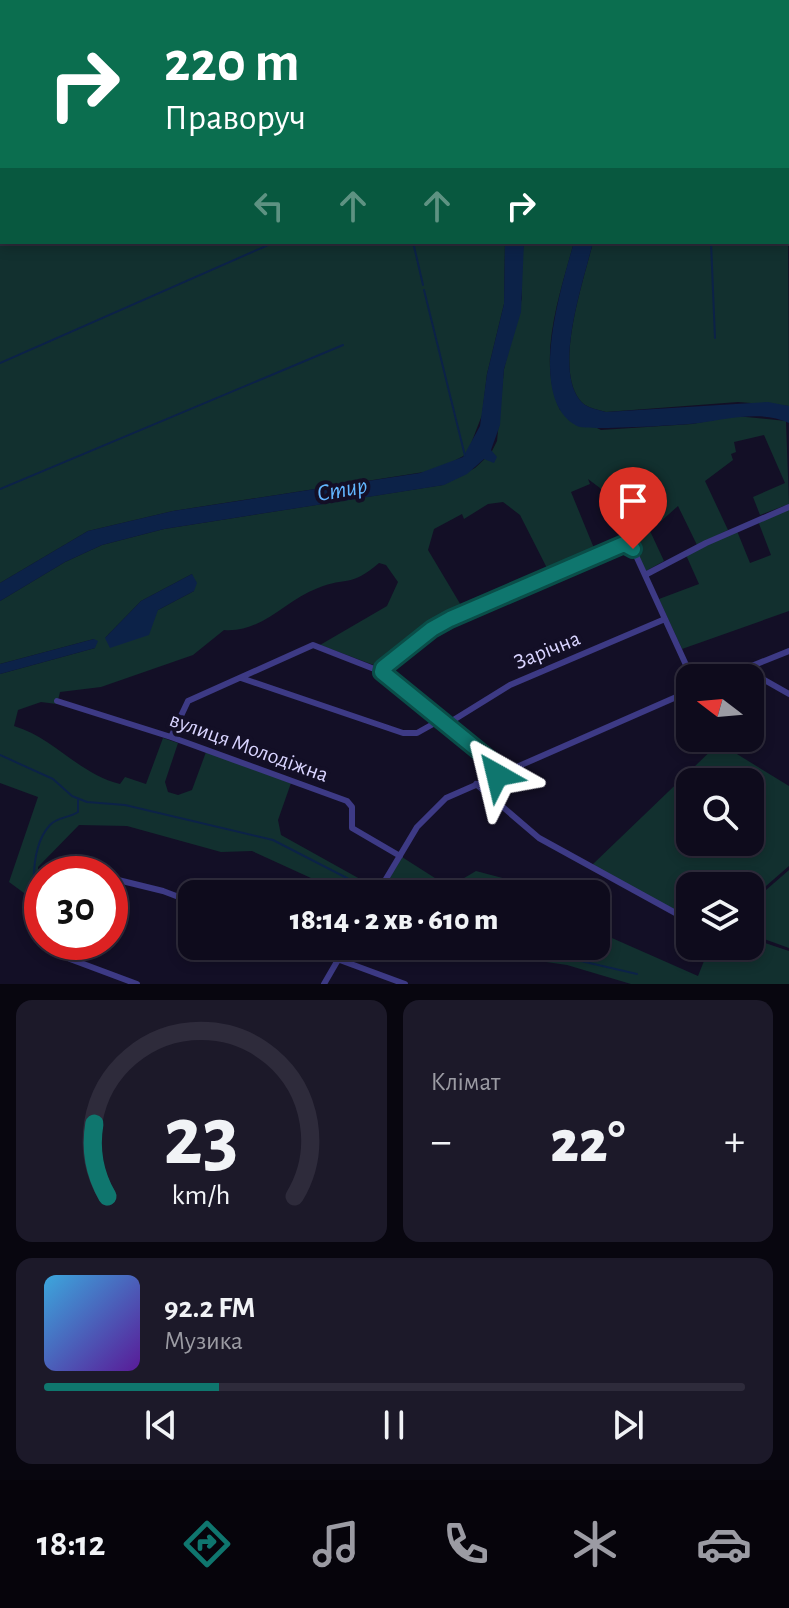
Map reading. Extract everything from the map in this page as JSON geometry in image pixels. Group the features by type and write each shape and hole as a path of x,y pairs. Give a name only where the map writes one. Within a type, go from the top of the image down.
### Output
{"street":[{"path":"645,575 706,543 789,507"},
{"path":"382,672 432,629 624,544 633,549 686,664"},
{"name":"Зарічна","path":"241,678 403,733 417,733 510,685 665,619"},
{"path":"171,737 188,701 313,645 382,672 495,764 497,775"},
{"path":"757,664 789,651"},
{"path":"764,680 789,694"},
{"path":"385,880 438,803 676,697"},
{"name":"вулиця Молодіжна","path":"57,701 171,737 347,801 352,807 352,828 400,856"},
{"path":"476,784 539,838 676,913"},
{"path":"128,883 178,898"},
{"path":"73,960 137,984"},
{"path":"324,984 338,960 405,984"}],"green space":[{"path":"0,244 505,244 504,304 487,374 482,415 467,454 437,470 173,511 88,531 0,583"},
{"path":"524,244 573,244 557,305 550,348 553,390 560,410 601,430 692,424 736,416 786,421 789,504 760,515 753,497 785,483 764,435 734,442 736,452 731,454 733,460 705,481 728,530 697,545 678,506 650,531 664,561 646,571 600,488 588,479 590,484 571,492 596,553 550,574 520,515 503,502 488,504 464,519 462,514 434,529 428,550 465,612 445,618 379,667 320,645 387,606 398,582 386,565 379,563 355,579 306,594 250,627 224,630 193,655 101,687 60,692 57,704 41,702 18,710 14,726 42,739 92,772 120,784 125,777 146,784 163,738 178,743 165,782 168,792 178,795 192,790 206,752 291,783 278,820 281,835 361,880 315,880 252,851 221,852 127,826 79,825 49,856 24,856 24,893 9,882 38,797 0,783 0,674 95,648 94,639 0,664 0,601 65,562 102,545 164,529 443,485 475,468 491,453 497,441 504,369 522,298 520,270","holes":["192,574 194,591 105,638 141,601"]},
{"path":"592,244 788,244 789,406 738,402 606,412 588,406 581,402 572,384 569,365 578,299"},
{"path":"789,509 789,611 682,649 659,599 699,584 686,555 737,531 750,563 771,555 758,521"},
{"path":"710,752 734,752 760,768 693,768"},
{"path":"764,771 789,786 789,866 764,888 764,872 676,872 676,911 592,865 676,784 676,856 764,856"},
{"path":"402,857 438,880 388,880"},
{"path":"789,870 789,948 764,939 764,892"},
{"path":"476,871 510,880 461,880"},
{"path":"610,937 698,976 704,960 764,960 764,943 789,951 789,984 631,984 567,965 532,960 610,960"}],"water":[{"name":"Стир","path":"505,244 524,244 521,312 504,369 500,425 491,450 497,457 494,463 484,459 467,474 444,485 164,529 102,545 65,562 0,601 0,583 88,531 173,511 420,473 463,457 480,426 487,374 504,304"},
{"path":"573,244 592,244 570,344 572,384 581,402 606,412 768,402 789,406 789,423 756,416 656,426 577,426 561,412 553,392 550,367 562,285"},
{"path":"192,574 197,583 194,591 158,610 149,635 110,648 105,638 141,601"},
{"path":"94,639 98,641 95,648 0,674 0,664"}],"waterway":[{"path":"0,363 270,244"},
{"path":"413,244 423,285"},
{"path":"711,244 715,338"},
{"path":"424,290 465,456"},
{"path":"0,489 343,345"},
{"path":"0,755 53,779 72,796 87,802 125,805 273,840 351,880"},
{"path":"36,856 45,832 53,822 78,812 78,800"},
{"path":"576,960 637,974"}],"route":[{"path":"497,775 495,764 382,672 383,668 432,629 450,619 483,608 624,544 633,549"}]}
